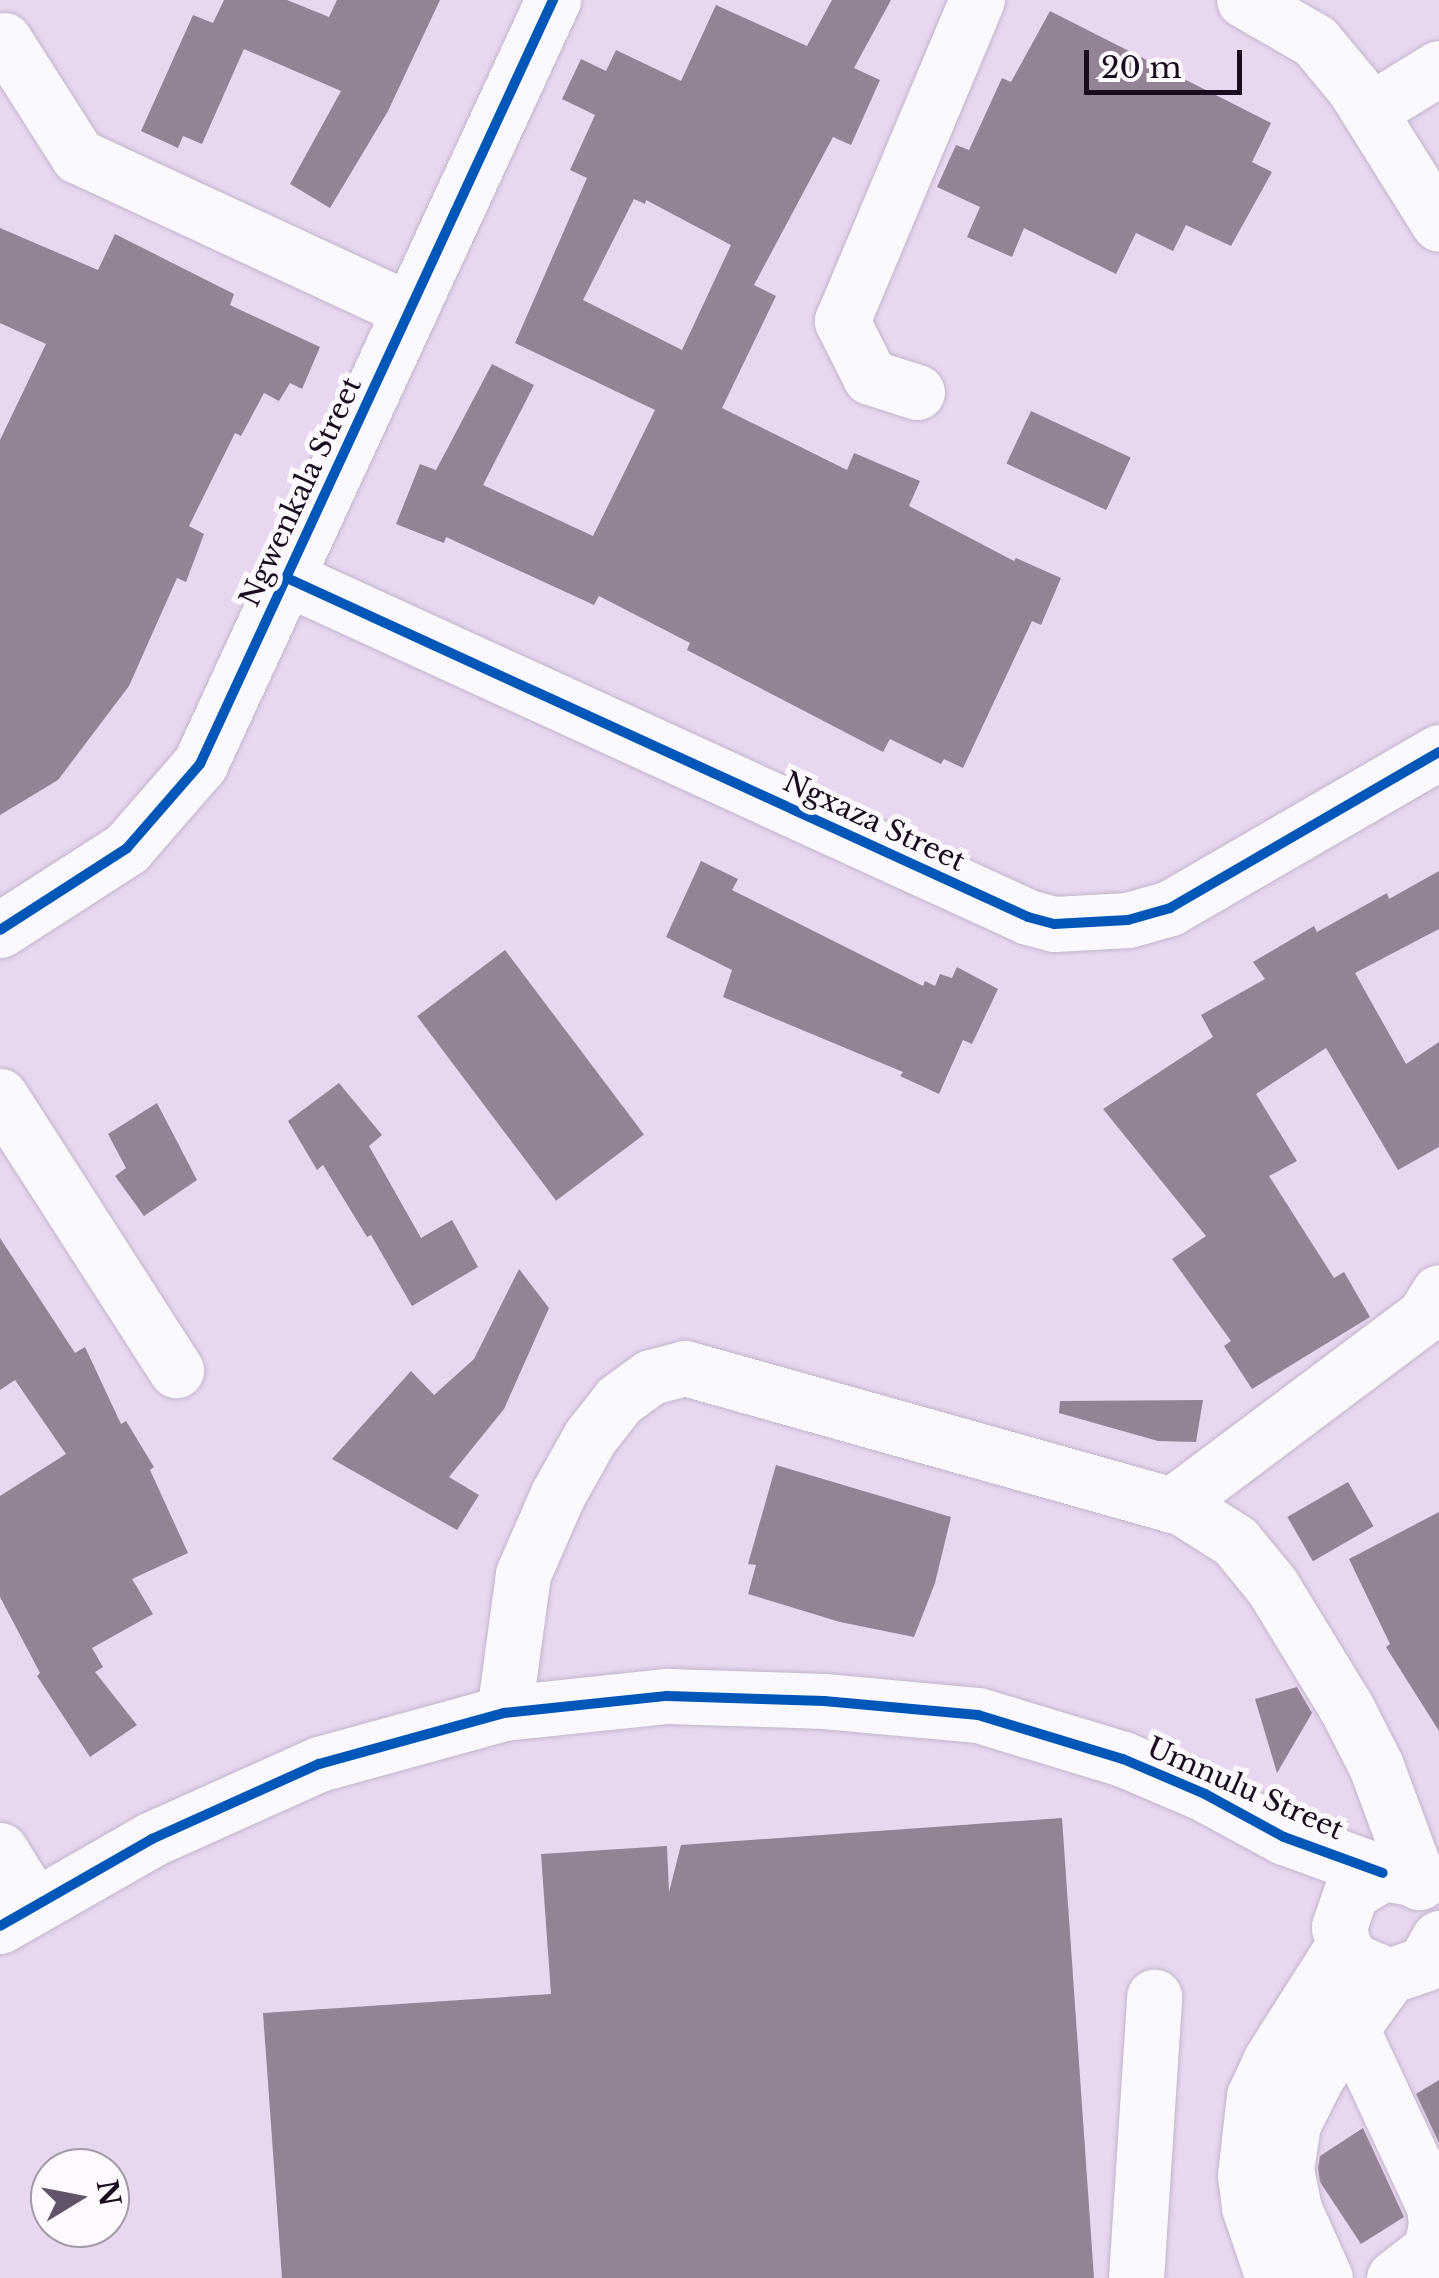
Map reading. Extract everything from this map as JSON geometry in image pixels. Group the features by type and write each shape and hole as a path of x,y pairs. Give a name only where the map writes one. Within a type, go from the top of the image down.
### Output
{"street":[{"name":"Ngwenkala Street","path":"0,930 128,848 200,764 553,0"},
{"path":"916,392 870,377 842,321 976,0"},
{"path":"1244,0 1315,41 1369,110 1439,224"},
{"path":"4,40 78,156 410,310"},
{"path":"1369,110 1439,68"},
{"name":"Ngxaza Street","path":"287,578 1028,917 1054,924 1128,920 1170,908 1439,752"},
{"path":"0,1096 176,1370"},
{"path":"1172,1505 1424,1316 1439,1292"},
{"path":"504,1712 523,1574 590,1437 619,1400 650,1377 686,1368 722,1374 944,1443 1172,1505 1235,1541 1272,1586 1346,1707 1376,1766 1414,1888 1351,1892 1343,1927 1254,2096 1245,2175 1249,2207 1273,2278"},
{"name":"Umnulu Street","path":"17,1916 152,1839 319,1764 504,1712 667,1696 824,1701 978,1715 1123,1759 1205,1794 1284,1838 1414,1888"},
{"name":"Umnulu Street","path":"1284,1838 1343,1927 1354,1961 1423,1962"},
{"path":"0,1850 17,1916"},
{"path":"1324,2278 1294,2209 1286,2168 1293,2124 1316,2076 1350,2026 1423,1962"},
{"path":"1136,2278 1154,1997"},
{"path":"1350,2026 1434,2206 1436,2225 1430,2249 1394,2278"}],"building":[{"path":"224,0 287,0 329,17 337,0 440,0 388,111 330,208 290,184 341,91 244,49 202,144 183,136 178,148 141,131 193,15 213,23"},
{"path":"832,0 891,0 854,68 880,80 851,145 833,137 754,285 776,296 722,408 847,470 854,453 920,481 909,506 1014,561 1016,558 1061,578 1041,625 1032,621 963,768 944,759 941,764 890,739 883,752 687,650 690,643 599,596 594,605 446,537 444,543 396,524 420,464 436,470 492,364 534,385 483,485 593,536 655,410 515,343 587,178 570,170 595,115 562,99 581,59 606,71 616,50 681,81 716,5 807,46","holes":["634,199 645,204 646,200 731,245 682,350 583,300"]},
{"path":"1050,11 1271,123 1252,162 1272,172 1231,246 1186,225 1173,251 1136,233 1116,274 1024,228 1012,257 967,237 980,207 937,187 956,145 969,150 1002,78 1011,82"},
{"path":"0,228 98,270 115,234 234,294 230,305 320,347 302,389 290,383 279,401 264,393 241,436 235,433 189,526 204,534 186,582 177,578 129,686 58,780 0,815 0,440 46,344 0,323"},
{"path":"1031,411 1131,457 1106,510 1006,464"},
{"path":"701,861 738,879 732,890 923,986 925,981 935,986 940,974 952,978 957,967 998,989 972,1044 963,1040 939,1094 900,1076 903,1072 723,997 732,970 666,937"},
{"path":"1439,871 1439,929 1355,973 1406,1064 1439,1042 1439,1147 1398,1170 1326,1048 1256,1094 1297,1161 1269,1176 1334,1278 1344,1272 1370,1317 1252,1389 1224,1346 1231,1341 1172,1259 1206,1236 1103,1109 1213,1037 1201,1015 1265,979 1253,962 1314,926 1317,932 1387,893 1389,899"},
{"path":"505,950 644,1134 556,1201 417,1016"},
{"path":"339,1083 382,1135 369,1146 421,1238 452,1220 478,1267 412,1306 371,1235 367,1237 323,1165 317,1170 288,1121"},
{"path":"157,1103 197,1180 144,1216 115,1176 126,1168 108,1134"},
{"path":"0,1238 75,1353 85,1347 121,1424 126,1421 154,1467 150,1470 188,1553 132,1579 153,1614 92,1648 103,1667 95,1672 137,1725 90,1757 37,1676 40,1673 0,1597 0,1496 66,1454 15,1380 0,1390"},
{"path":"519,1269 549,1308 504,1409 449,1477 479,1495 457,1530 332,1459 411,1371 434,1395 474,1359"},
{"path":"1203,1400 1196,1442 1158,1441 1059,1413 1060,1401"},
{"path":"776,1465 951,1517 935,1583 914,1637 840,1622 748,1594 756,1565 748,1564"},
{"path":"1348,1482 1374,1526 1313,1561 1287,1517"},
{"path":"1439,1512 1439,1731 1386,1647 1390,1644 1349,1559"},
{"path":"1297,1687 1312,1713 1277,1773 1255,1699"},
{"path":"1062,1818 1094,2278 282,2278 263,2013 551,1994 541,1854 667,1846 669,1892 681,1845"},
{"path":"1439,2080 1439,2143 1416,2094"},
{"path":"1363,2128 1404,2217 1361,2244 1320,2182 1318,2168 1320,2156"}],"cycle path":[{"path":"0,930 127,848 200,764 553,0"},
{"path":"287,578 1028,917 1054,924 1128,920 1170,908 1439,752"},
{"path":"0,1926 152,1839 319,1764 504,1713 667,1696 824,1701 978,1715 1123,1759 1205,1794 1284,1837 1383,1873"}]}
